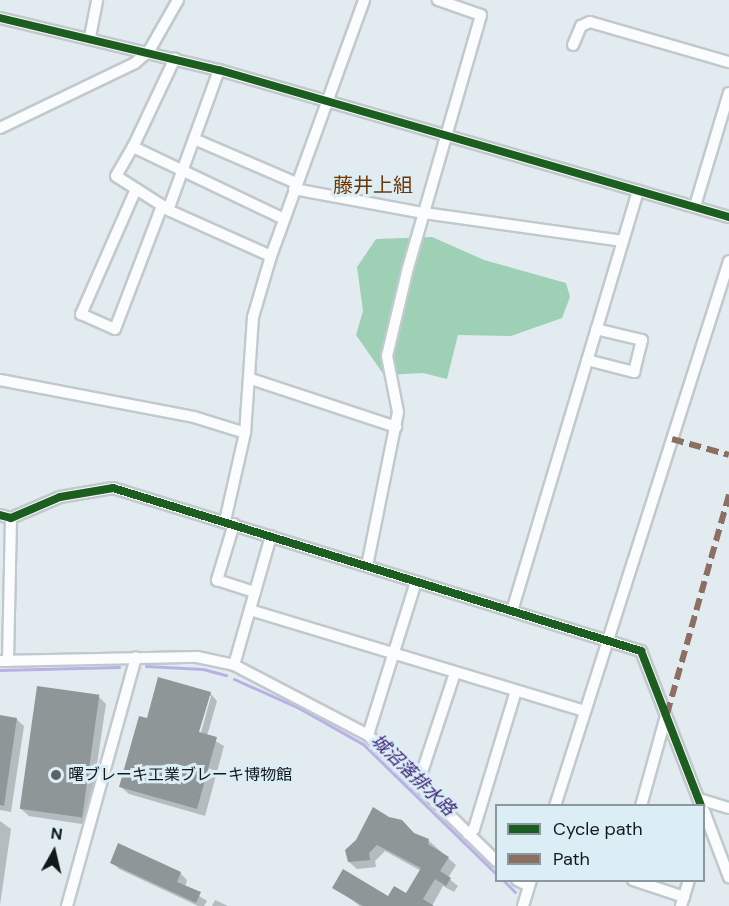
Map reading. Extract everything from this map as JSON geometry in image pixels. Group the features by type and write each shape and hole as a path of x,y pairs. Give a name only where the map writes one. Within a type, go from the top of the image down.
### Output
{"street":[{"path":"90,37 97,0"},
{"path":"0,128 135,63 149,51 178,0"},
{"path":"255,592 217,580 245,433 253,317 295,186 364,0"},
{"path":"367,566 398,412 387,356 424,213 481,15 438,0"},
{"path":"0,18 149,51 219,70 729,217"},
{"path":"573,45 581,26 590,22 729,62"},
{"path":"175,58 133,147 116,176 165,208 271,256"},
{"path":"135,189 81,314 115,329 182,171 219,70"},
{"path":"695,206 729,93"},
{"path":"194,139 295,186 424,213 623,241"},
{"path":"133,147 284,219"},
{"path":"512,611 638,190"},
{"path":"556,804 729,261"},
{"path":"587,360 634,372 642,340 596,329"},
{"path":"250,379 396,427"},
{"path":"0,380 194,417 245,433"},
{"path":"495,860 368,735 234,665 197,657 4,661 5,517 60,497 113,488 641,651 700,802 729,808"},
{"path":"234,665 271,536"},
{"path":"368,735 416,582"},
{"path":"250,610 585,711"},
{"path":"67,906 135,657"},
{"path":"418,784 455,673"},
{"path":"468,834 474,828 516,691"},
{"path":"642,804 666,716"},
{"path":"705,815 729,877"},
{"path":"705,834 708,823"},
{"path":"638,882 683,901 688,882"},
{"path":"523,906 530,883"}],"green space":[{"path":"432,237 484,260 566,283 570,297 562,318 511,336 458,335 447,379 423,373 384,375 356,335 363,311 357,267 376,239"}],"building":[{"path":"158,677 211,692 199,732 217,737 197,809 119,787 139,716 147,718"},
{"path":"37,686 99,695 82,818 20,809"},
{"path":"0,715 17,718 4,806 0,805"},
{"path":"373,807 389,817 402,820 414,833 429,839 428,844 449,857 440,871 451,878 446,886 435,879 423,899 434,906 363,906 332,888 343,869 388,896 394,886 406,893 421,868 377,845 369,853 370,860 348,862 345,850 356,840"},
{"path":"118,843 181,872 177,882 201,892 196,903 110,863"}],"waterway":[{"name":"城沼落排水路","path":"146,666 203,669 226,675"},
{"name":"城沼落排水路","path":"0,670 119,667"},
{"name":"城沼落排水路","path":"234,679 299,708 363,744 495,873"},
{"name":"城沼落排水路","path":"505,882 515,892"}],"marked path":[{"path":"672,439 729,455"},
{"path":"667,714 729,495"}],"cycle path":[{"path":"0,18 219,70 729,217"},
{"path":"0,515 11,518 60,497 113,488 641,651 700,804"}],"place":[{"name":"曙ブレーキ工業ブレーキ博物館","path":"56,775"}],"district":[{"name":"藤井上組","path":"373,185"}]}
